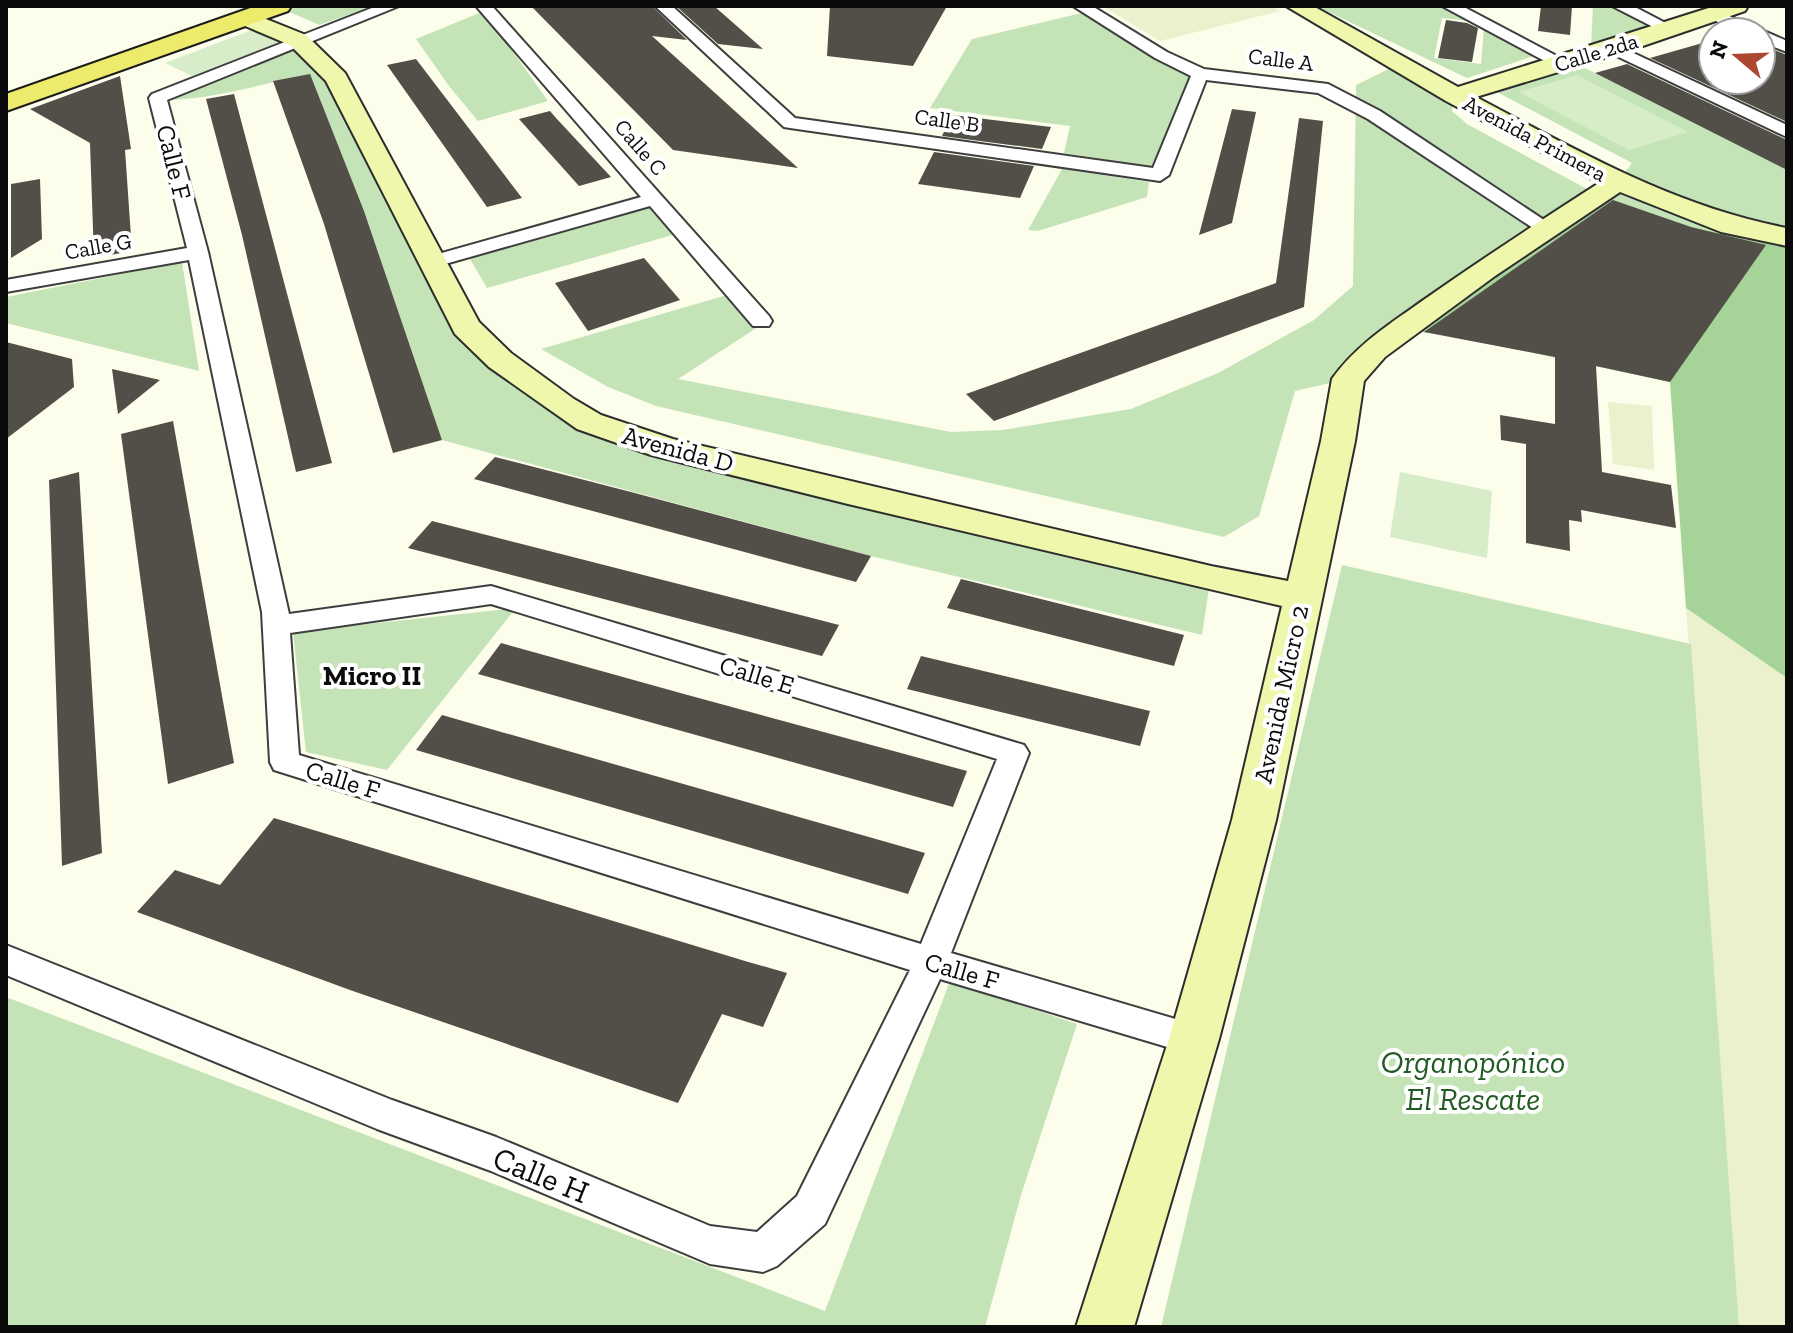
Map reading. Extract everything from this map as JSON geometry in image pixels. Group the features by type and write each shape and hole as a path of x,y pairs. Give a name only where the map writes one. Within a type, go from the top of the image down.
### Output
{"main road":[{"path":"6,103 279,6"}],"street":[{"path":"298,40 391,6"},
{"name":"Calle C","path":"484,6 761,321"},
{"name":"Calle B","path":"663,6 790,123 1160,175 1200,74"},
{"name":"Calle A","path":"1081,6 1161,55 1200,74 1322,88 1374,115 1549,230"},
{"name":"Avenida Primera","path":"1297,6 1455,96 1452,111 1467,124 1608,189 1731,226 1787,237"},
{"path":"1450,6 1562,63"},
{"path":"1620,6 1669,29"},
{"name":"Calle 2da","path":"1455,96 1737,6"},
{"path":"1713,14 1717,16"},
{"name":"Avenida D","path":"246,18 298,40 336,78 466,327 500,360 562,406 608,430 663,447 1197,576 1302,597"},
{"name":"Calle F","path":"298,40 158,98 198,252 278,625 285,762 931,962 1194,1039"},
{"path":"1612,48 1787,132"},
{"name":"Avenida Micro 2","path":"1105,1327 1194,1039 1254,820 1338,441 1348,379 1374,350 1485,270 1608,189"},
{"path":"431,262 654,199"},
{"name":"Calle G","path":"6,286 198,252"},
{"name":"Calle E","path":"278,625 491,595 1014,753 931,962"},
{"name":"Calle H","path":"6,960 390,1117 496,1155 710,1245 763,1252 811,1210 931,962"}],"green space":[{"path":"280,6 374,6 319,25"},
{"path":"1102,6 1271,6 1280,11 1160,41"},
{"path":"1316,6 1440,6 1469,21 1442,18 1434,58 1481,64 1484,27 1534,56 1467,78"},
{"path":"1593,6 1609,6 1654,27 1591,46"},
{"path":"484,11 548,101 478,121 416,39"},
{"path":"1082,13 1194,76 1155,167 1064,153 1070,126 930,108 972,39"},
{"path":"252,30 280,42 192,76 165,63"},
{"path":"293,49 324,71 458,330 577,421 1210,582 1202,635 871,556 442,440 364,211 310,75 224,93 170,100"},
{"path":"1399,64 1455,96 1452,111 1467,124 1598,195 1618,182 1632,163 1491,89 1577,64 1787,170 1787,249 1691,227 1599,195 1348,379 1295,391 1259,516 1224,537 656,406 608,387 541,349 734,293 758,327 678,379 951,432 1003,430 1131,409 1218,373 1314,320 1353,286 1356,85"},
{"path":"1577,75 1688,132 1629,150 1519,92"},
{"path":"1062,169 1149,182 1147,197 1038,231 1028,230"},
{"path":"1599,195 1691,227 1787,248 1787,678 1686,608 1670,382 1448,335 1403,330"},
{"path":"648,206 676,234 487,288 466,252"},
{"path":"182,262 199,371 6,323 6,297"},
{"path":"1608,402 1652,406 1654,470 1613,464"},
{"path":"1400,472 1492,491 1487,558 1390,537"},
{"name":"Organopónico El Rescate","path":"1342,565 1691,644 1739,1327 1161,1327"},
{"path":"516,608 387,770 306,752 293,632"},
{"path":"1686,608 1787,678 1787,1327 1739,1327"},
{"path":"950,981 1077,1024 1021,1195 985,1327 6,1327 6,997 825,1311"}],"building":[{"path":"531,6 652,6 687,40 652,36 798,168 673,150"},
{"path":"676,6 714,6 763,49 718,44"},
{"path":"830,6 947,6 913,66 827,56"},
{"path":"1541,6 1572,6 1570,35 1538,31"},
{"path":"1446,20 1478,28 1472,62 1438,58"},
{"path":"1697,45 1697,80 1650,58"},
{"path":"1777,51 1787,55 1787,122 1731,96 1777,96"},
{"path":"416,59 522,198 487,207 387,65"},
{"path":"1627,64 1787,140 1787,170 1595,73"},
{"path":"310,74 364,211 442,440 393,453 324,224 273,81"},
{"path":"120,76 131,149 125,150 132,251 94,258 90,143 30,109"},
{"path":"234,94 332,463 296,472 242,235 206,99"},
{"path":"1232,109 1256,112 1232,223 1199,235"},
{"path":"550,111 611,177 579,186 519,119"},
{"path":"952,115 1051,127 1042,149 942,136"},
{"path":"1299,118 1323,121 1304,307 994,421 966,394 1276,283"},
{"path":"934,152 1034,166 1020,198 918,184"},
{"path":"40,179 42,239 11,258 11,184"},
{"path":"1613,200 1691,227 1766,245 1670,382 1596,366 1602,472 1671,485 1676,528 1581,510 1582,522 1569,520 1570,551 1526,543 1526,444 1501,440 1500,415 1555,424 1555,357 1424,332"},
{"path":"644,258 680,300 588,331 555,283"},
{"path":"6,342 72,359 74,387 6,439"},
{"path":"112,369 160,380 118,414"},
{"path":"173,421 234,763 168,784 121,434"},
{"path":"495,457 871,556 856,582 474,479"},
{"path":"79,472 102,853 62,866 49,480"},
{"path":"432,521 839,625 822,656 408,548"},
{"path":"961,579 1184,635 1174,666 947,608"},
{"path":"501,643 967,771 953,807 478,674"},
{"path":"921,656 1150,711 1140,746 907,689"},
{"path":"442,715 925,853 908,894 416,750"},
{"path":"274,818 787,973 763,1027 722,1014 678,1103 350,990 137,912 175,870 220,885"}],"district":[{"name":"Micro II","path":"372,675"}]}
